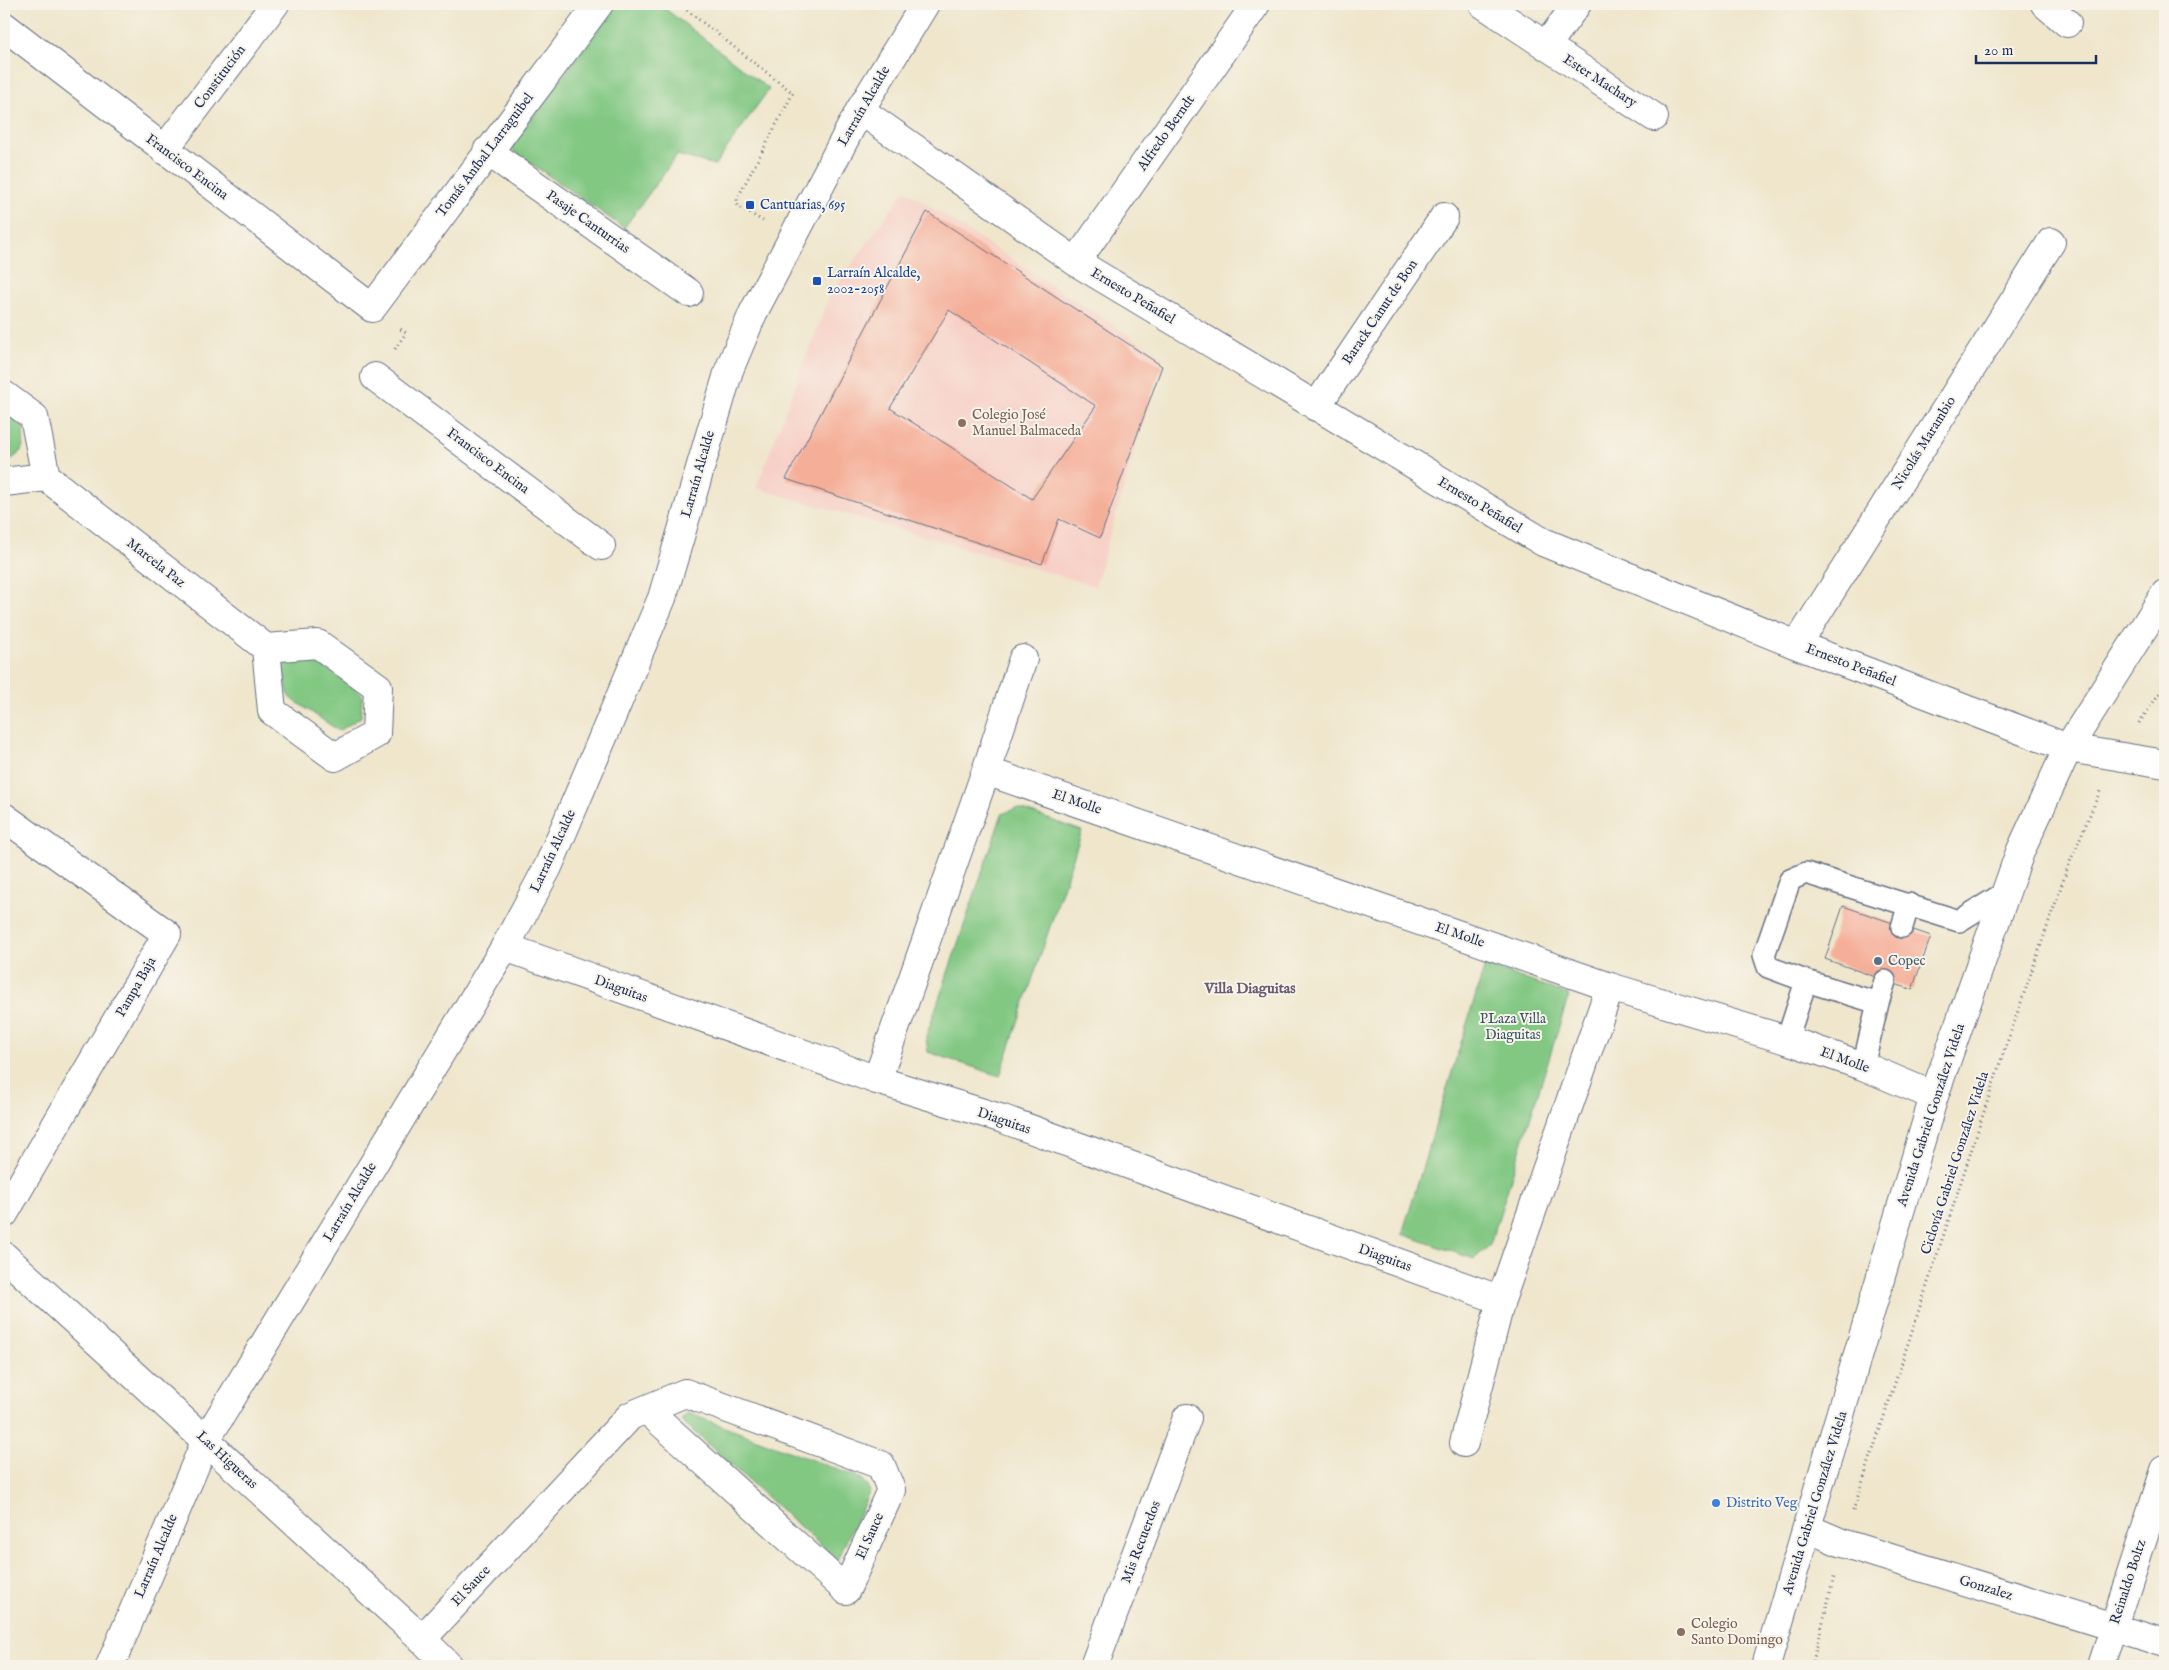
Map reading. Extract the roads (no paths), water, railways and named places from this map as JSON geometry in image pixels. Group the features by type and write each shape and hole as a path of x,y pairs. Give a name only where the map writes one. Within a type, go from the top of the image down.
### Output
{"street":[{"name":"Constitución","path":"164,150 275,4"},
{"name":"Tomás Aníbal Larraguibel","path":"372,308 487,151 599,4"},
{"name":"Larraín Alcalde","path":"110,1666 206,1440 505,947 548,867 662,598 729,370 754,313 860,110 925,4"},
{"name":"Alfredo Berndt","path":"1076,262 1256,4"},
{"name":"Ester Machary","path":"1483,4 1654,117"},
{"path":"1546,46 1576,4"},
{"path":"2045,4 2067,23"},
{"name":"Francisco Encina","path":"4,26 372,308"},
{"name":"Ernesto Peñafiel","path":"860,110 1076,262 1543,542 1797,645 2068,748 2165,764"},
{"name":"Pasaje Canturrias","path":"487,151 689,293"},
{"name":"Barack Canut de Bon","path":"1316,407 1444,217"},
{"name":"Nicolás Marambio","path":"1797,645 2051,242"},
{"name":"Francisco Encina","path":"375,377 601,546"},
{"path":"4,395 34,417 46,477 4,482"},
{"name":"Marcela Paz","path":"46,477 266,648"},
{"name":"Avenida Gabriel González Videla","path":"1766,1666 1934,1096 2020,852 2068,748 2165,594"},
{"path":"318,644 378,687 376,734 335,758 272,712 266,648 318,644"},
{"path":"877,1080 986,771 1023,659"},
{"name":"El Molle","path":"986,771 1610,987 1786,1040 1863,1066 1934,1096"},
{"name":"Pampa Baja","path":"4,818 167,934 4,1214"},
{"name":"Diaguitas","path":"505,947 877,1080 1003,1119 1500,1300"},
{"path":"1464,1443 1500,1300 1610,987"},
{"name":"Las Higueras","path":"4,1256 422,1639 449,1666"},
{"name":"El Sauce","path":"422,1639 630,1416 685,1393 881,1465 890,1490 846,1590 647,1410"},
{"name":"Mis Recuerdos","path":"1094,1666 1187,1418"},
{"name":"Reinaldo Boltz","path":"2101,1666 2165,1470"},
{"name":"Gonzalez","path":"1807,1528 1842,1543 2165,1643"}],"lane":[{"path":"1878,1004 1768,967 1764,955 1790,880 1806,874 1909,904 1959,921 2006,892"},
{"path":"1902,927 1909,904"},
{"path":"1863,1066 1878,1004 1886,980"},
{"path":"1786,1040 1806,981"}],"place":[{"name":"Cantuarias, 695","path":"750,205"},
{"name":"Larraín Alcalde, 2002-2058","path":"817,281"},
{"name":"Colegio José Manuel Balmaceda","path":"962,423"},
{"name":"Copec","path":"1878,961"},
{"name":"Distrito Veg","path":"1716,1503"},
{"name":"Colegio Santo Domingo","path":"1681,1632"}],"district":[{"name":"Villa Diaguitas","path":"1250,988"}],"park label":[{"name":"PLaza Villa Diaguitas","path":"1513,1028"}]}
